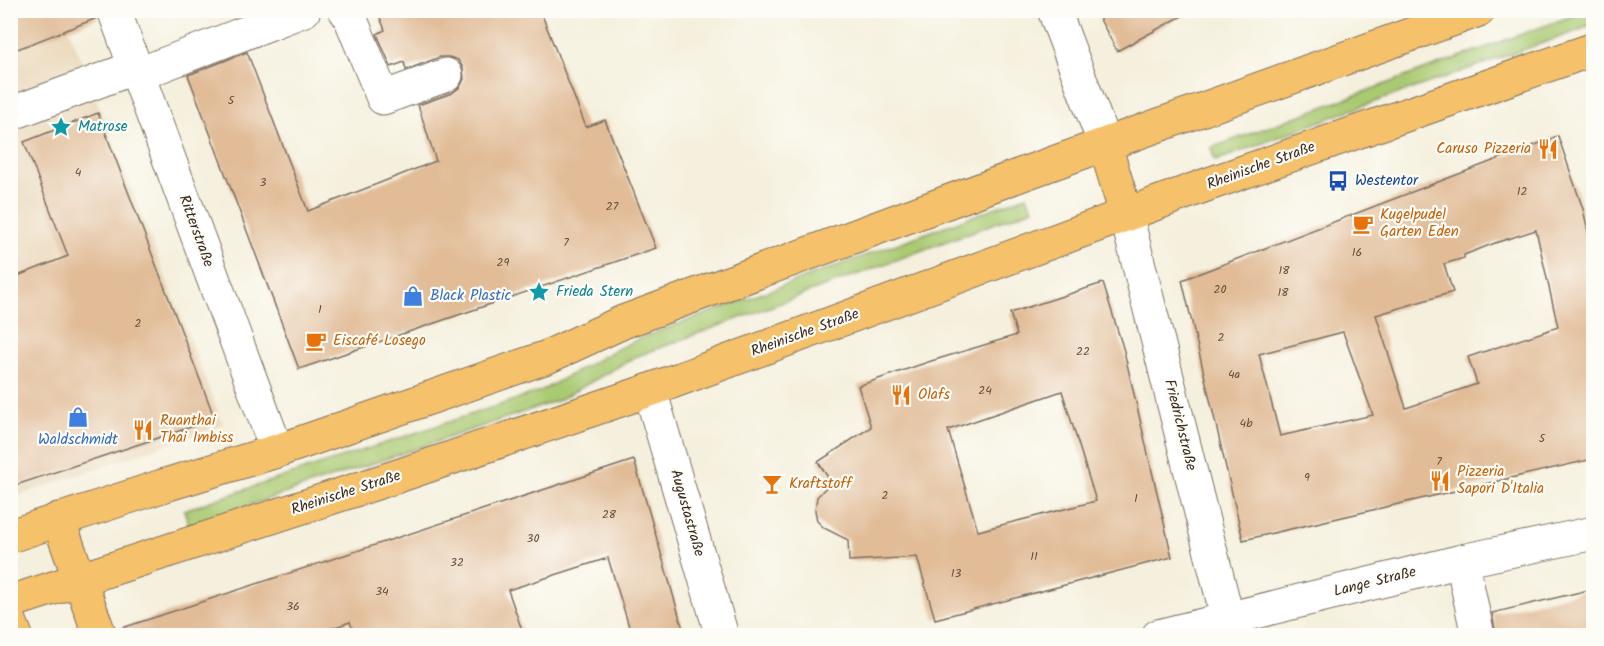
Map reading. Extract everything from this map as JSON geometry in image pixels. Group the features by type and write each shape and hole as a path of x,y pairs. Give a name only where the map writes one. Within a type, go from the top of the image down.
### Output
{"main road":[{"path":"10,536 278,451 548,357 623,322 1479,10"},
{"name":"Rheinische Straße","path":"10,602 651,390 1126,214 1593,49"},
{"path":"1106,145 1126,214"},
{"path":"58,519 100,636"},
{"path":"10,621 15,636"}],"street":[{"path":"10,114 137,71 304,10"},
{"path":"345,10 350,17 383,98 446,75"},
{"path":"1054,10 1106,145"},
{"name":"Ritterstraße","path":"118,12 137,71 278,451"},
{"name":"Friedrichstraße","path":"1126,214 1229,627"},
{"name":"Augustastraße","path":"651,390 722,636"},
{"name":"Lange Straße","path":"1158,636 1229,627 1462,561 1593,533"},
{"path":"1462,561 1478,636"}],"shaded area":[{"path":"10,11 62,11 223,425 11,498"}],"green space":[{"path":"1585,11 1593,11 1593,23 1580,30 1340,114 1215,161 1211,148"},
{"path":"1027,196 1033,209 635,357 559,400 189,526 184,510 541,391 643,337"}],"building":[{"path":"10,10 96,10 97,18 10,52"},
{"path":"377,10 540,10 586,127 605,120 656,248 299,369 188,75 247,52 308,211 436,161 418,105 452,93 460,87 464,79 463,68 458,60 449,57 440,57 406,70 404,62 391,67 377,34 385,30"},
{"path":"1095,10 1193,10 1117,51"},
{"path":"98,113 215,419 10,487 10,279 68,256 24,142"},
{"path":"1558,136 1583,209 1593,254 1593,459 1243,540 1182,280","holes":["1536,230 1558,327 1468,357 1477,384 1406,408 1376,315 1453,292 1444,264 1464,258 1464,255 1495,243","1343,332 1373,415 1280,436 1259,354"]},
{"path":"1103,283 1124,351 1172,557 935,619 917,557 849,561 848,540 824,528 817,521 815,510 817,497 831,482 818,462 871,427 858,386 1017,335 1010,313","holes":["1062,391 1096,501 978,531 948,430"]},
{"path":"634,460 685,636 632,636 608,558 508,590 524,636 355,636 350,622 309,636 121,636 119,629"},
{"path":"1593,589 1593,636 1496,636 1492,613"}],"place":[{"name":"Matrose","path":"61,127"},
{"name":"Caruso Pizzeria","path":"1548,149"},
{"name":"Westentor","path":"1338,181"},
{"name":"Kugelpudel Garten Eden","path":"1363,224"},
{"name":"Frieda Stern","path":"539,292"},
{"name":"Black Plastic","path":"413,296"},
{"name":"Eiscafé Losego","path":"316,341"},
{"name":"Olafs","path":"901,395"},
{"name":"Waldschmidt","path":"78,417"},
{"name":"Ruanthai Thai Imbiss","path":"143,430"},
{"name":"Pizzeria Sapori D'Italia","path":"1440,481"},
{"name":"Kraftstoff","path":"772,484"}]}
